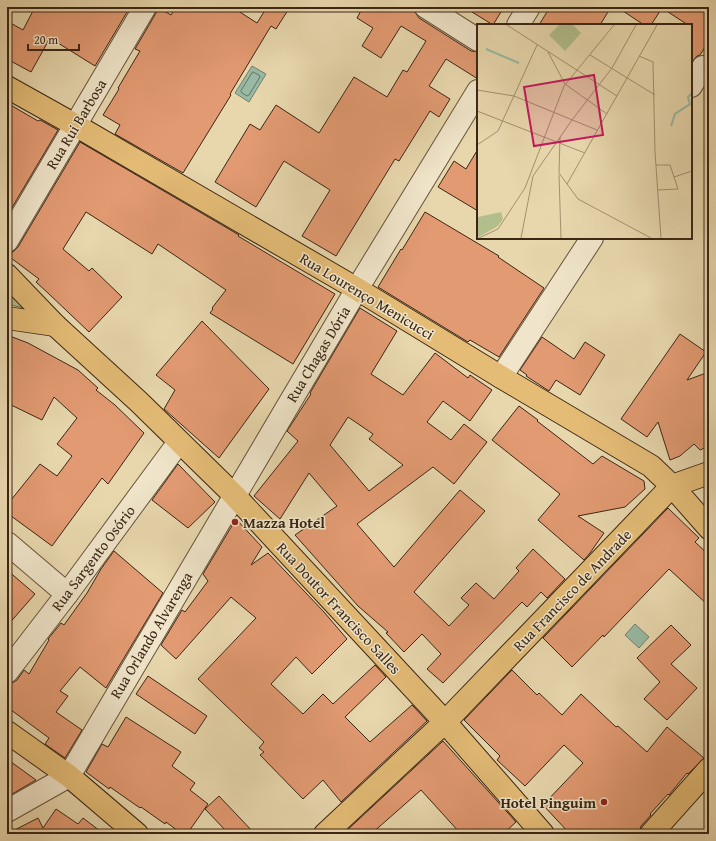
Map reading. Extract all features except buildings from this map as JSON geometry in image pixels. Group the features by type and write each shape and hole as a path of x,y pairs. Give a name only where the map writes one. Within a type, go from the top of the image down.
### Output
{"main road":[{"name":"Rua Lourenço Menicucci","path":"7,87 357,289 651,466 672,486 709,528"},
{"name":"Rua Doutor Francisco Salles","path":"7,275 55,325 139,402 234,495 446,722 543,834"},
{"path":"7,318 55,325"},
{"name":"Rua Francisco de Andrade","path":"325,834 446,722 672,486 709,473"},
{"path":"7,732 68,776 137,834"},
{"path":"651,834 709,769"}],"street":[{"name":"Rua Rui Barbosa","path":"7,241 145,7"},
{"path":"426,7 477,39"},
{"path":"519,24 529,7"},
{"path":"692,85 704,67"},
{"name":"Rua Chagas Dória","path":"234,495 357,289 477,93"},
{"path":"501,377 591,239"},
{"name":"Rua Sargento Osório","path":"7,672 67,594 179,442"},
{"name":"Rua Orlando Alvarenga","path":"68,776 234,495"},
{"path":"7,543 67,594"},
{"path":"7,811 68,776"}],"shaded area":[{"path":"7,286 32,310 7,304"}],"water":[{"path":"252,66 266,74 249,102 235,93"},
{"path":"635,624 649,637 639,648 625,635"}],"place":[{"name":"Mazza Hotel","path":"235,522"},
{"name":"Hotel Pinguim","path":"604,802"}]}
